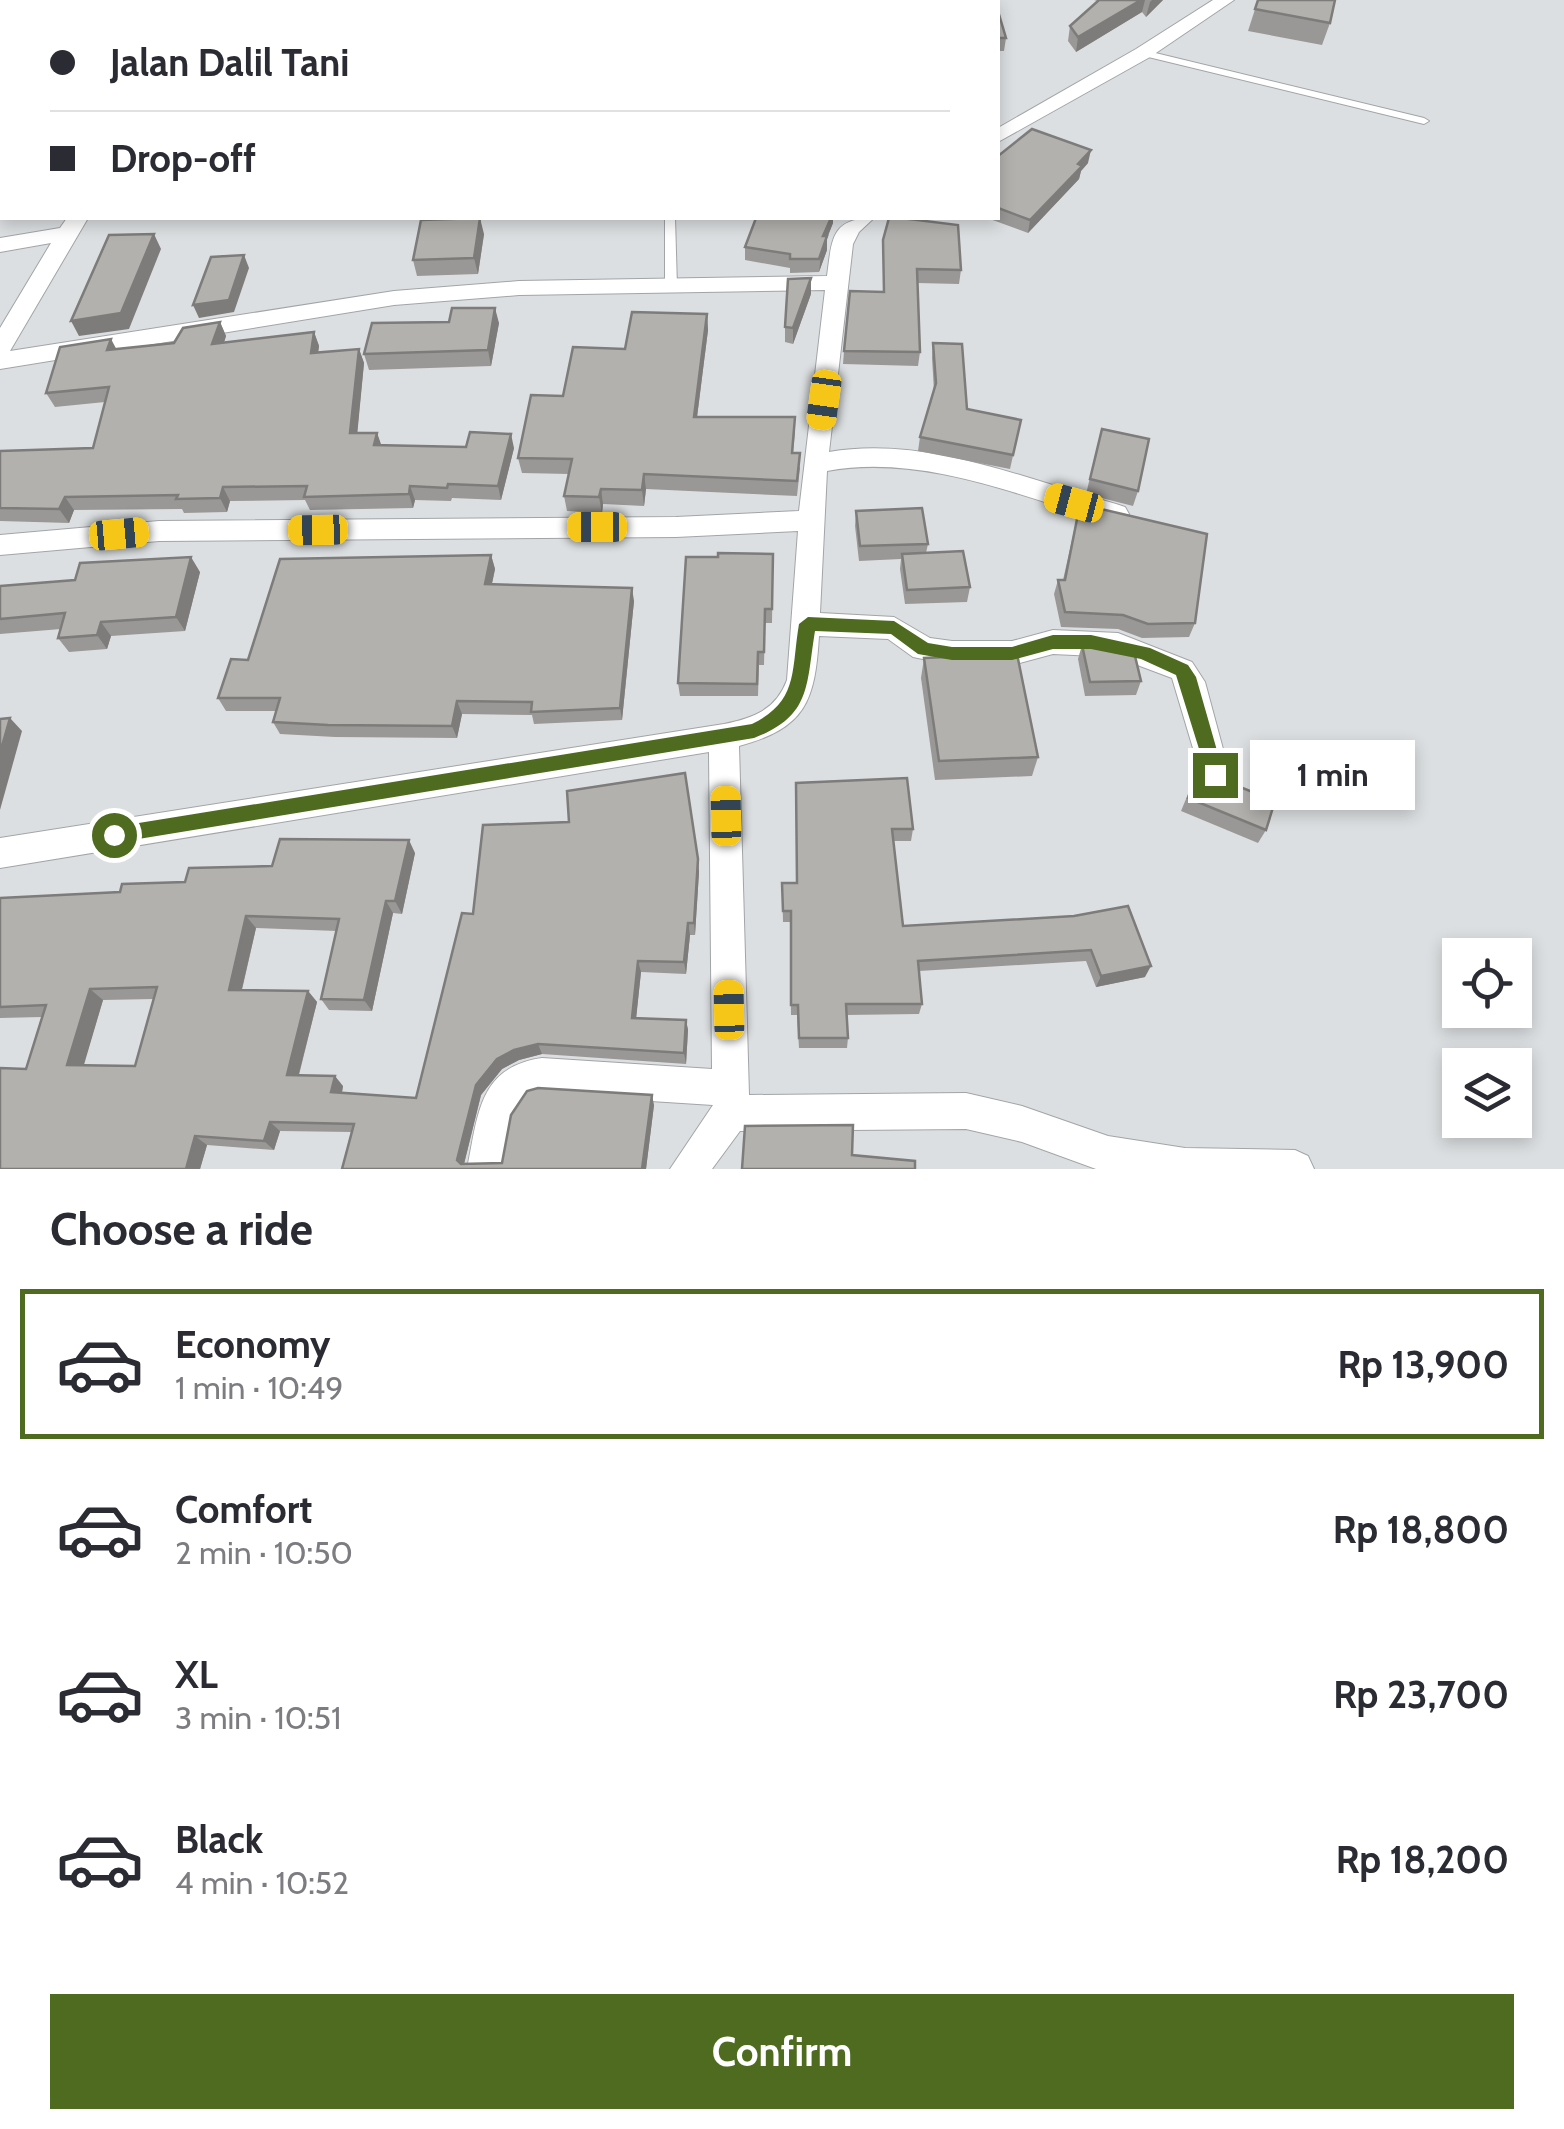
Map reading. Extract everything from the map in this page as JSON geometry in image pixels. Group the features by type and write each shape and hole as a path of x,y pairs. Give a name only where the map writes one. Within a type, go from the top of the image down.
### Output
{"street":[{"path":"1000,135 1226,0"},
{"path":"0,853 724,738 754,731 780,718 795,702 808,624 815,464 842,244 850,228 861,220"},
{"path":"0,245 72,226"},
{"path":"0,348 72,226"},
{"path":"0,360 394,298 518,288 838,283"},
{"path":"815,464 866,456 888,458 946,469 1135,520"},
{"path":"0,545 159,531 676,526 812,520"},
{"path":"808,624 894,628 924,649 952,654 1012,654 1053,642 1091,642 1144,653 1182,670 1190,682 1215,775"},
{"path":"689,1169 731,1101 724,738"},
{"path":"486,1169 504,1092 518,1078 542,1076 731,1101 966,1111 1022,1124 1108,1155 1185,1167 1295,1169"}],"lane":[{"path":"1143,53 1424,121"},
{"path":"670,220 671,286"}],"building":[{"path":"1099,0 1141,0 1078,37 1070,26"},
{"path":"1258,0 1335,0 1330,23 1255,9"},
{"path":"1032,129 1091,150 1078,164 1082,166 1030,220 1000,209 1000,154"},
{"path":"421,220 480,220 474,258 413,260"},
{"path":"755,220 830,220 819,259 790,259 790,254 745,247"},
{"path":"888,220 958,225 961,270 917,269 920,352 844,351 850,291 884,292 883,240"},
{"path":"154,234 121,313 71,321 109,235"},
{"path":"244,255 229,300 193,305 211,257"},
{"path":"811,278 793,328 785,327 788,279"},
{"path":"452,308 495,308 488,350 364,354 372,323 449,322"},
{"path":"632,312 707,314 694,417 795,417 792,453 800,453 797,481 644,474 642,490 601,489 599,497 564,496 572,459 518,458 531,395 563,396 573,347 625,349"},
{"path":"220,322 212,344 314,332 311,353 359,349 350,433 377,433 374,445 466,447 470,432 511,434 498,486 410,486 409,494 304,497 307,486 223,487 220,498 65,497 59,509 0,508 0,451 93,448 109,387 46,393 60,347 111,339 107,350 174,343 183,328"},
{"path":"933,343 962,344 967,409 1021,420 1013,455 920,437 936,383"},
{"path":"1102,429 1149,439 1138,491 1090,479"},
{"path":"1080,504 1207,534 1195,623 1148,624 1123,615 1065,612 1058,580 1065,580"},
{"path":"922,508 928,544 860,546 856,511"},
{"path":"963,551 970,587 907,590 902,554"},
{"path":"718,553 773,554 772,609 765,609 764,652 758,652 757,684 678,683 686,557 718,557"},
{"path":"491,555 485,584 632,588 620,708 531,712 532,702 457,701 452,726 328,725 273,722 280,698 218,698 231,659 248,660 280,559"},
{"path":"191,557 176,617 101,622 97,635 58,638 65,613 0,619 0,586 75,580 80,563"},
{"path":"1082,645 1120,646 1134,652 1141,681 1090,682"},
{"path":"1017,654 1038,757 939,761 924,658"},
{"path":"10,718 0,753 0,719"},
{"path":"1198,770 1275,801 1266,830 1188,798"},
{"path":"685,773 698,859 694,923 688,923 684,962 638,961 632,1018 686,1020 684,1053 538,1044 514,1050 497,1059 476,1085 457,1160 461,1164 502,1163 511,1115 527,1091 538,1088 652,1095 642,1169 342,1169 354,1124 270,1122 264,1141 195,1136 186,1169 0,1169 0,1068 26,1069 46,1005 0,1007 0,898 120,892 122,884 185,882 189,868 272,866 280,839 409,840 395,901 386,901 364,1000 321,999 339,919 246,916 229,990 308,991 287,1075 335,1076 331,1092 416,1098 462,913 473,914 483,825 569,822 567,791","holes":["157,987 135,1066 67,1065 90,989"]},
{"path":"907,778 913,829 892,829 903,926 1074,916 1128,906 1151,966 1101,976 1091,950 918,961 922,1004 846,1004 848,1038 799,1038 798,1005 791,1005 791,911 783,911 782,883 797,883 796,783"},
{"path":"853,1125 852,1155 915,1161 915,1169 742,1169 745,1126"}],"route":[{"path":"114,835 754,731 780,718 795,702 802,680 808,624 881,625 906,634 924,649 952,654 1012,654 1053,642 1118,645 1144,653 1182,670 1190,682 1215,775"}]}
